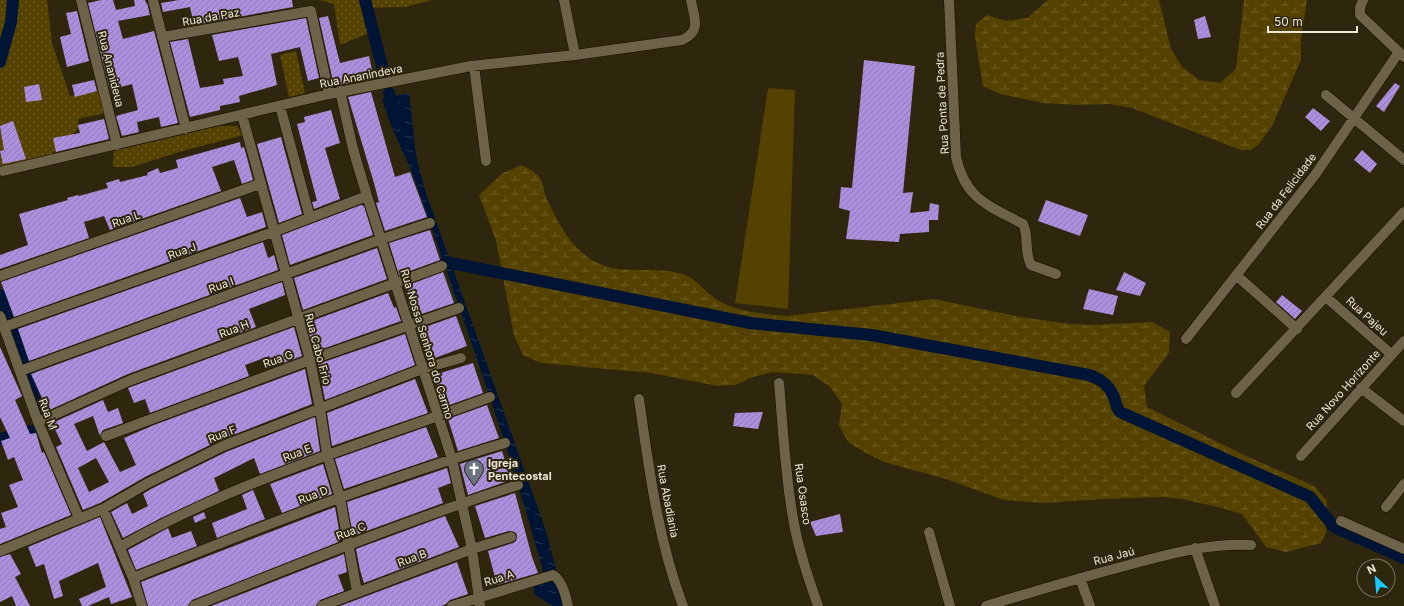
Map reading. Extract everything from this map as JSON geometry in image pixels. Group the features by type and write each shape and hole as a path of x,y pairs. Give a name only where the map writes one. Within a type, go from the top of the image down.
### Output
{"street":[{"name":"Rua Ananideua","path":"81,0 117,145"},
{"path":"153,0 186,129"},
{"path":"564,0 575,55"},
{"name":"Rua Ananindeva","path":"3,171 329,94 474,66 575,55 682,40 690,37 695,31 691,0"},
{"name":"Rua Ponta de Pedra","path":"949,0 956,157 959,171 971,193 980,200 1023,224 1026,230 1026,254 1031,264 1056,274"},
{"path":"1363,0 1360,8 1360,15 1402,55"},
{"name":"Rua da Paz","path":"162,37 311,11 329,94"},
{"name":"Rua da Felicidade","path":"1186,339 1315,174 1353,118 1402,55"},
{"path":"474,66 486,161"},
{"name":"Rua Nossa Senhora do Carmo","path":"340,92 353,148 367,196 396,282 408,326 437,417 452,459 472,549 480,601"},
{"path":"1326,95 1404,160"},
{"path":"280,106 310,218"},
{"name":"Rua Cabo Frio","path":"242,115 273,232 310,360 327,454 340,498 347,545 357,592"},
{"name":"Rua L","path":"0,276 260,184"},
{"name":"Rua J","path":"4,327 273,232 367,196"},
{"path":"1236,393 1404,212"},
{"name":"Rua I","path":"20,372 382,239 430,223"},
{"name":"Rua H","path":"38,422 131,380 442,266"},
{"path":"1236,275 1297,329"},
{"name":"Rua Pajeu","path":"1326,296 1391,354"},
{"name":"Rua G","path":"106,436 310,360 459,308"},
{"name":"Rua M","path":"0,316 38,422 79,518"},
{"name":"Rua Novo Horizonte","path":"1301,456 1404,341"},
{"name":"Rua F","path":"0,551 79,518 103,510 148,483 223,446 422,370 461,358"},
{"name":"Rua Osasco","path":"779,383 787,480 793,519 818,606"},
{"path":"1361,388 1404,421"},
{"name":"Rua E","path":"120,547 150,530 250,483 327,454 437,417 490,397"},
{"name":"Rua Abadiania","path":"640,399 651,479 662,537 683,606"},
{"name":"Rua D","path":"133,578 340,498 452,459 505,443"},
{"path":"1386,507 1404,484"},
{"name":"Rua C","path":"194,606 347,545 462,502 518,485"},
{"path":"103,510 133,578 142,606"},
{"path":"1341,521 1404,549"},
{"path":"929,532 950,606"},
{"name":"Rua B","path":"322,606 472,549 512,537"},
{"name":"Rua Jaú","path":"986,606 1080,578 1195,548 1216,544 1252,545"},
{"path":"1195,548 1215,606"},
{"name":"Rua A","path":"452,606 480,601 548,576 556,577 565,595 568,606"},
{"path":"1080,578 1090,606"}],"green space":[{"path":"0,0 47,0 52,43 70,96 100,90 105,113 78,119 79,128 52,154 0,168"},
{"path":"320,0 432,0 405,7 362,8 369,33 340,45 334,4"},
{"path":"1048,0 1159,0 1171,49 1182,67 1199,80 1220,83 1236,69 1244,0 1307,0 1301,39 1301,60 1272,126 1259,144 1251,150 1241,150 1132,108 1110,104 1077,105 1044,103 1000,94 983,86 975,36 976,24 987,15 1006,21 1027,18"},
{"path":"296,51 305,93 289,97 280,55"},
{"path":"768,88 795,90 788,309 735,303"},
{"path":"220,126 237,126 243,135 179,152 132,167 113,167 114,151"},
{"path":"522,165 538,175 542,182 549,204 564,231 578,249 590,259 602,265 614,268 627,270 665,271 686,275 719,301 726,305 743,310 787,316 934,299 1020,317 1071,324 1092,325 1152,322 1170,332 1169,353 1144,386 1147,407 1246,456 1314,486 1327,501 1326,532 1321,543 1286,552 1266,547 1242,514 1182,499 1162,497 1045,503 1004,500 946,479 884,462 848,442 839,425 842,404 830,387 813,375 773,372 753,377 735,385 718,386 651,373 541,363 523,355 514,335 496,240 479,195 503,173"}],"water":[{"path":"409,93 416,155 424,187 546,531 558,576 563,606 552,606 534,594 534,583 544,575 516,478 485,382 415,180 390,123 382,99"}],"building":[{"path":"101,0 113,0 116,10 135,6 134,0 145,0 147,3 150,15 118,21 123,39 154,31 178,123 161,127 159,117 137,122 139,132 122,136 116,116 138,110 132,84 110,90 88,3"},
{"path":"179,0 292,0 293,7 194,25 190,7 163,12 161,3"},
{"path":"77,11 89,61 67,67 60,37 71,34 66,13"},
{"path":"328,16 340,63 369,56 374,79 334,86 319,18"},
{"path":"1205,16 1211,37 1198,39 1194,20"},
{"path":"306,18 319,78 308,81 300,47 271,54 277,85 239,96 240,102 220,106 220,110 190,117 170,42 188,39 200,88 224,84 223,79 243,76 238,57 219,61 212,35"},
{"path":"864,60 915,66 903,193 913,192 910,213 929,211 930,203 939,205 938,220 929,220 929,232 900,234 899,242 846,239 850,211 839,208 841,187 852,188"},
{"path":"94,80 97,91 75,97 72,85"},
{"path":"1395,83 1400,86 1384,112 1376,106"},
{"path":"39,84 42,100 26,102 24,87"},
{"path":"371,92 395,177 410,172 427,217 385,231 376,203 379,202 374,183 348,97"},
{"path":"1313,108 1330,121 1321,131 1305,117"},
{"path":"331,110 340,143 325,148 340,199 314,209 312,202 317,201 297,124 305,122 304,117"},
{"path":"104,119 109,139 56,152 53,138 80,133 78,125"},
{"path":"13,121 26,159 3,164 0,151 4,150 0,126"},
{"path":"281,137 302,214 279,223 257,144"},
{"path":"240,142 241,148 244,147 253,180 242,184 234,160 212,167 221,191 110,230 104,216 84,222 89,238 0,269 0,255 28,245 19,214 68,200 67,198 108,188 106,183 119,179 120,182 148,175 147,173 158,168 160,173 178,168 176,160"},
{"path":"1362,150 1377,164 1370,173 1354,160"},
{"path":"240,198 247,217 262,212 266,227 14,317 1,282"},
{"path":"1046,200 1088,215 1080,236 1038,221"},
{"path":"361,205 364,206 373,235 290,265 282,235"},
{"path":"430,230 440,260 399,275 389,243"},
{"path":"263,242 268,258 274,255 278,270 29,361 18,329"},
{"path":"377,248 387,279 303,310 294,278"},
{"path":"443,272 454,303 413,317 408,302 412,301 406,286"},
{"path":"1124,272 1146,283 1140,296 1116,290"},
{"path":"282,282 285,295 249,309 256,327 128,374 43,413 39,402 43,400 31,374"},
{"path":"1089,289 1118,296 1113,315 1083,309"},
{"path":"388,293 394,308 396,307 401,321 314,352 306,323"},
{"path":"1282,295 1302,311 1295,319 1276,302"},
{"path":"456,316 467,346 427,361 417,330"},
{"path":"294,327 302,356 273,367 269,356 245,365 249,376 150,413 145,399 134,403 128,388"},
{"path":"405,334 415,365 325,400 318,364"},
{"path":"0,347 22,396 15,400 30,434 36,433 42,453 44,452 71,515 0,544 0,529 6,527 1,513 18,507 9,485 23,480 14,457 8,460 1,441 10,438 0,417"},
{"path":"473,363 483,393 444,407 434,375"},
{"path":"305,369 312,404 220,440 145,477 100,503 83,510 56,447 62,444 52,423 103,400 108,412 118,408 123,423 103,430 100,436 93,416 74,424 87,451 104,442 120,472 136,465 124,438 154,425","holes":["96,458 109,482 89,492 78,468"]},
{"path":"415,379 428,413 332,446 327,413"},
{"path":"487,405 499,438 458,451 448,419"},
{"path":"763,412 758,429 733,426 735,413"},
{"path":"315,417 320,451 260,474 254,458 214,478 219,491 161,518 123,538 111,512 127,503 132,514 148,506 143,494 151,489 226,452"},
{"path":"426,427 438,457 344,489 335,459"},
{"path":"502,451 511,480 468,495 460,464"},
{"path":"323,464 332,494 282,513 270,484"},
{"path":"447,468 451,483 438,488 443,503 353,536 347,502"},
{"path":"253,490 265,519 217,538 212,523 247,509 242,495"},
{"path":"515,493 532,557 538,573 497,585 488,551 513,543 516,541 517,535 515,532 509,531 485,538 475,506"},
{"path":"335,507 341,541 192,600 188,606 148,606 141,582"},
{"path":"204,512 206,518 195,523 193,517"},
{"path":"840,514 843,532 816,536 810,522"},
{"path":"445,516 459,547 364,583 356,549"},
{"path":"100,517 132,597 111,604 109,597 88,606 82,606 79,599 106,587 98,563 59,581 63,596 54,599 44,564 36,567 28,547"},
{"path":"168,528 172,538 191,531 197,546 136,570 128,550"},
{"path":"10,554 21,574 15,577 30,606 16,606 12,596 0,602 0,557"},
{"path":"344,554 347,572 338,575 344,591 320,600 316,606 211,606"},
{"path":"457,562 468,594 450,600 441,606 340,606"}],"waterway":[{"path":"0,62 11,22 13,0"},
{"path":"365,0 384,74"},
{"path":"389,93 395,113"},
{"path":"446,262 750,323 871,335 1089,375 1100,380 1109,388 1120,412 1310,497 1334,527 1404,558"},
{"path":"0,295 7,316"},
{"path":"14,334 24,361"},
{"path":"27,373 37,409"},
{"path":"0,439 31,431"}],"place":[{"name":"Igreja Pentecostal","path":"474,486"}]}
